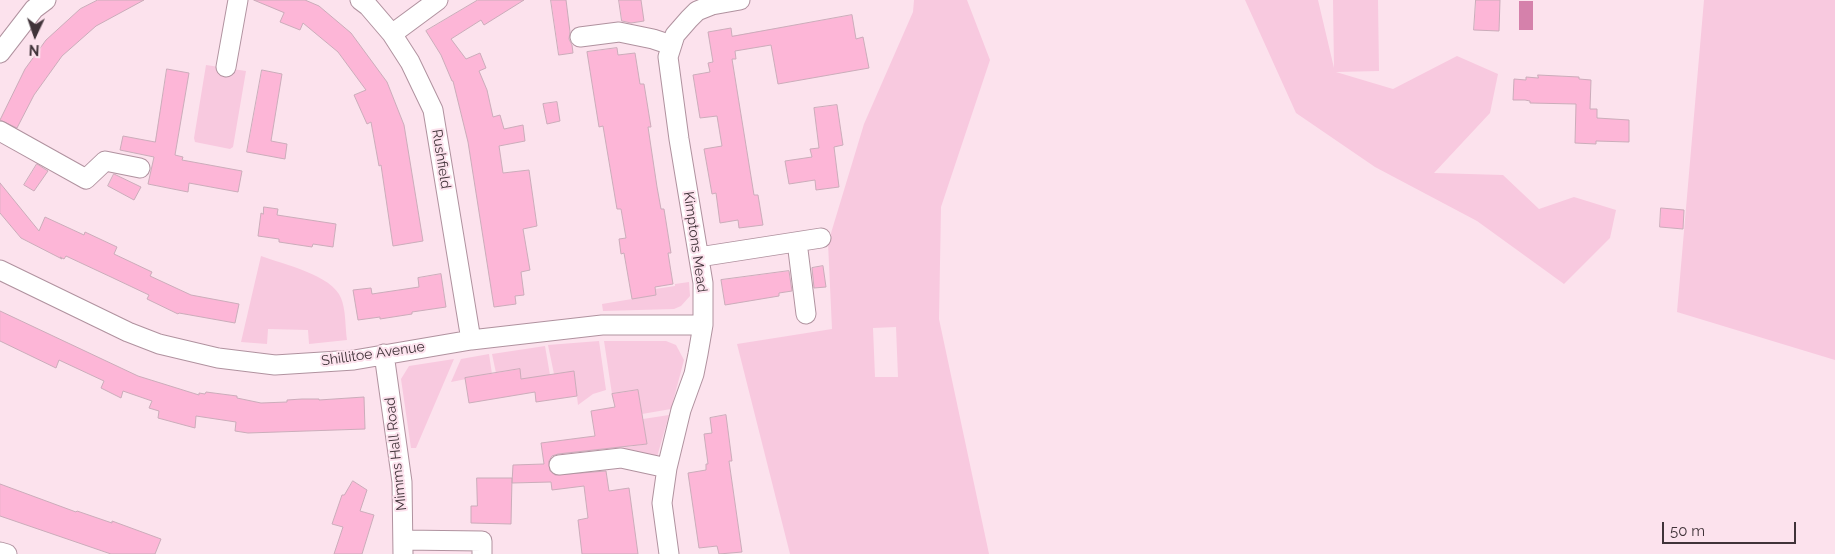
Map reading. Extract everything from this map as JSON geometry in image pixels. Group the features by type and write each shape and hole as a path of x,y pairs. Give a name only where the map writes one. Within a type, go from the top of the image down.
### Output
{"street":[{"path":"0,53 34,9 46,0"},
{"path":"226,67 238,0"},
{"name":"Rushfield","path":"360,0 368,6 392,34 410,62 433,110 471,340"},
{"path":"392,34 438,0"},
{"name":"Kimptons Mead","path":"669,554 662,503 667,468 681,410 694,374 703,326 703,283 668,70 668,57 680,28 697,11 712,5 740,0"},
{"path":"580,37 619,32 653,38 672,45"},
{"path":"0,131 86,179 105,161 140,168"},
{"path":"699,257 821,238"},
{"path":"797,242 806,314"},
{"name":"Shillitoe Avenue","path":"0,270 128,332 159,344 218,358 275,365 354,360 471,340 602,325 703,326"},
{"name":"Mimms Hall Road","path":"384,354 402,482 403,547"},
{"path":"558,465 620,458 667,468"},
{"path":"403,547 482,541 482,554"},
{"path":"0,552 7,554"}],"shaded area":[{"path":"914,0 967,0 990,60 941,207 939,319 989,554 790,554 737,344 832,329 828,243 864,124 913,12","holes":["896,327 898,377 875,377 873,328"]},
{"path":"1245,0 1318,0 1334,68 1333,0 1378,0 1379,71 1336,72 1393,89 1457,56 1498,74 1490,113 1434,173 1503,175 1539,209 1574,197 1616,210 1610,238 1564,284 1477,221 1375,167 1296,113"},
{"path":"1704,0 1835,0 1835,360 1677,312"},
{"path":"1519,1 1533,1 1533,30 1519,30"},
{"path":"206,65 246,71 233,147 230,149 195,142 194,138"},
{"path":"261,256 306,271 328,283 336,290 344,308 347,340 309,344 308,330 268,329 267,344 241,342"},
{"path":"689,282 690,296 681,306 674,309 603,311 602,304 656,295 655,289"},
{"path":"599,341 606,390 593,394 578,405 574,372 554,374 548,345"},
{"path":"604,341 666,341 676,345 684,360 671,409 642,414 638,390 612,394"},
{"path":"545,346 550,375 522,381 519,369 496,373 492,354"},
{"path":"489,354 492,374 451,382 461,359"},
{"path":"454,359 416,448 411,448 401,379 409,366"},
{"path":"669,415 657,457 621,448 647,444 643,419"}],"building":[{"path":"98,0 144,0 96,26 62,56 34,95 17,128 0,120 25,69 46,40 80,9"},
{"path":"254,0 305,0 319,6 351,33 387,82 404,125 423,241 393,246 381,165 379,166 371,122 367,124 354,95 366,90 338,52 303,23 300,30 280,22 284,13"},
{"path":"478,0 524,0 484,25 481,20 451,39 466,59 480,53 486,68 479,71 487,90 493,117 500,115 504,129 523,125 525,141 499,146 503,173 529,170 537,226 523,229 530,270 521,272 524,295 515,296 516,304 494,307 468,142 453,81 441,55 426,31"},
{"path":"551,0 566,0 570,32 569,39 573,53 559,55"},
{"path":"619,0 641,0 644,21 631,23 622,21"},
{"path":"1476,0 1500,0 1499,31 1474,30"},
{"path":"852,15 856,39 863,37 869,68 778,84 771,45 735,51 736,59 732,59 754,195 758,195 763,225 739,228 738,220 720,223 716,193 712,194 704,149 722,146 717,116 700,118 693,75 710,72 708,63 713,62 708,32 731,28 732,36"},
{"path":"617,48 618,55 635,53 640,84 644,84 651,127 648,127 657,187 661,209 664,209 671,253 668,253 673,284 655,287 656,295 632,299 624,253 621,254 619,239 626,238 621,209 617,209 603,126 599,127 587,52"},
{"path":"167,69 189,73 175,155 183,157 182,160 242,171 238,192 189,183 188,192 148,184 154,157 120,150 123,136 155,142"},
{"path":"262,70 282,74 271,141 287,144 285,159 247,152"},
{"path":"1538,75 1579,77 1579,79 1591,80 1590,109 1597,109 1597,118 1629,120 1629,142 1596,141 1596,144 1575,143 1576,104 1530,103 1530,101 1525,100 1513,100 1514,79 1538,78"},
{"path":"557,102 560,121 547,124 543,104"},
{"path":"837,105 843,145 834,147 839,187 816,190 815,180 789,184 785,161 812,157 810,149 819,148 814,108"},
{"path":"37,164 48,171 34,191 24,185"},
{"path":"114,174 141,187 134,200 108,186"},
{"path":"0,183 39,231 45,217 84,235 85,232 117,247 114,254 152,272 150,276 191,295 239,304 235,323 178,314 147,299 149,295 66,256 64,259 60,257 62,259 21,238 0,213"},
{"path":"264,207 278,209 277,215 336,224 333,247 313,244 312,247 279,242 279,239 258,236 261,213 263,214"},
{"path":"1661,208 1684,210 1683,229 1660,227"},
{"path":"823,266 826,287 814,288 812,268"},
{"path":"789,271 792,291 779,293 779,296 725,305 721,280"},
{"path":"441,274 446,307 380,319 380,317 358,320 353,290 371,288 372,294 419,287 418,278"},
{"path":"0,311 138,376 199,395 199,393 205,394 206,392 237,396 237,398 261,403 287,402 287,400 302,399 319,400 364,397 365,429 248,433 235,431 236,422 196,416 195,428 158,418 159,411 149,408 152,401 123,391 121,398 101,388 104,381 59,360 56,368 0,341"},
{"path":"520,369 521,379 574,371 577,396 536,402 535,392 469,403 465,378"},
{"path":"638,390 647,444 558,454 552,456 549,461 550,471 555,475 606,471 609,491 629,488 638,554 582,554 578,520 588,518 584,486 552,490 551,482 512,483 513,465 544,464 541,443 595,436 591,411 615,407 612,394"},
{"path":"726,415 732,461 729,461 742,552 719,554 717,546 699,548 688,473 706,470 706,464 708,464 704,434 712,433 710,418"},
{"path":"477,478 512,478 511,524 471,523 471,506 477,506"},
{"path":"353,481 367,490 360,511 374,515 362,554 334,554 343,527 332,524 342,495 344,495"},
{"path":"0,484 76,512 112,523 112,521 161,539 155,554 111,554 0,516"}]}
